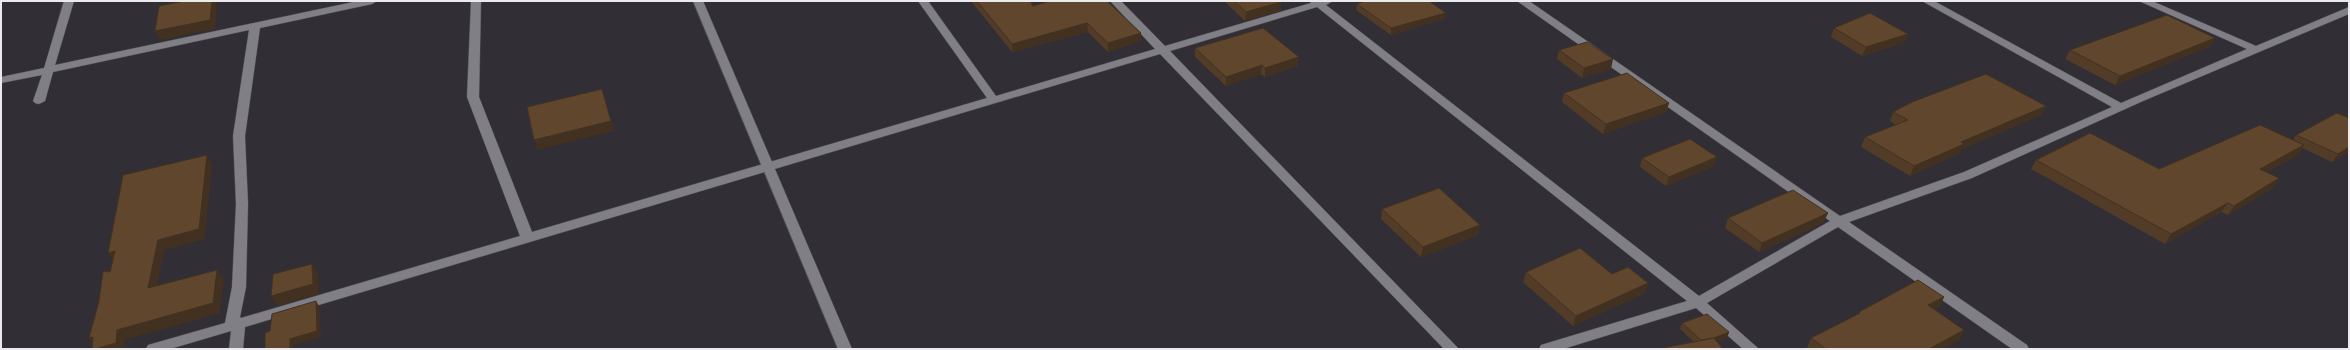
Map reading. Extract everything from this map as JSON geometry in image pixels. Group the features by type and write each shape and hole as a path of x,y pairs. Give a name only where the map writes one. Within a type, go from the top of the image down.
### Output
{"street":[{"path":"39,101 69,1"},
{"path":"1,80 372,1"},
{"path":"476,1 473,97 527,237"},
{"path":"698,1 845,349"},
{"path":"923,1 993,99"},
{"path":"1115,1 1452,349"},
{"path":"1522,1 2022,349"},
{"path":"1928,1 2121,107"},
{"path":"2144,1 2255,49"},
{"path":"153,349 1320,2 1698,302 1752,349"},
{"path":"1546,349 1698,302 1840,221 1968,176 2121,107 2349,10"},
{"path":"236,349 235,324 239,287 242,204 239,136 255,27"}],"building":[{"path":"184,1 212,1 210,20 155,31 159,6"},
{"path":"977,1 1030,1 1033,6 1050,1 1107,1 1141,33 1108,43 1087,23 1012,44"},
{"path":"1234,1 1280,1 1281,2 1246,12"},
{"path":"1365,1 1429,1 1446,13 1391,28 1357,4"},
{"path":"1870,13 1908,34 1866,47 1834,28"},
{"path":"2167,15 2215,38 2120,76 2070,50"},
{"path":"1263,28 1299,57 1265,68 1262,65 1226,77 1195,48"},
{"path":"1587,42 1613,59 1584,68 1559,50"},
{"path":"1627,73 1669,103 1606,124 1564,93"},
{"path":"1986,74 2046,106 1961,142 1964,144 1914,166 1865,137 1908,120 1893,112 1912,102"},
{"path":"602,89 611,121 534,140 527,107"},
{"path":"2337,113 2349,118 2349,147 2338,154 2296,135"},
{"path":"2260,125 2304,145 2260,169 2279,178 2234,206 2228,203 2171,234 2036,160 2090,133 2159,169"},
{"path":"1690,139 1717,157 1669,177 1642,158"},
{"path":"207,155 199,229 158,240 148,288 217,270 213,303 117,330 116,343 92,349 93,337 89,338 99,301 103,271 110,272 115,251 108,253 123,175"},
{"path":"1439,188 1480,225 1423,247 1382,209"},
{"path":"1793,190 1828,213 1762,243 1728,218"},
{"path":"1580,248 1612,274 1628,267 1648,283 1576,316 1526,272"},
{"path":"312,264 313,284 271,296 273,274"},
{"path":"1918,280 1944,297 1928,305 1964,330 1929,349 1826,349 1811,338 1860,313 1859,312"},
{"path":"316,301 317,331 290,339 290,349 265,349 265,333 270,331 272,314"},
{"path":"1707,314 1729,332 1714,338 1701,340 1682,323"},
{"path":"1714,338 1723,349 1657,349"}]}
